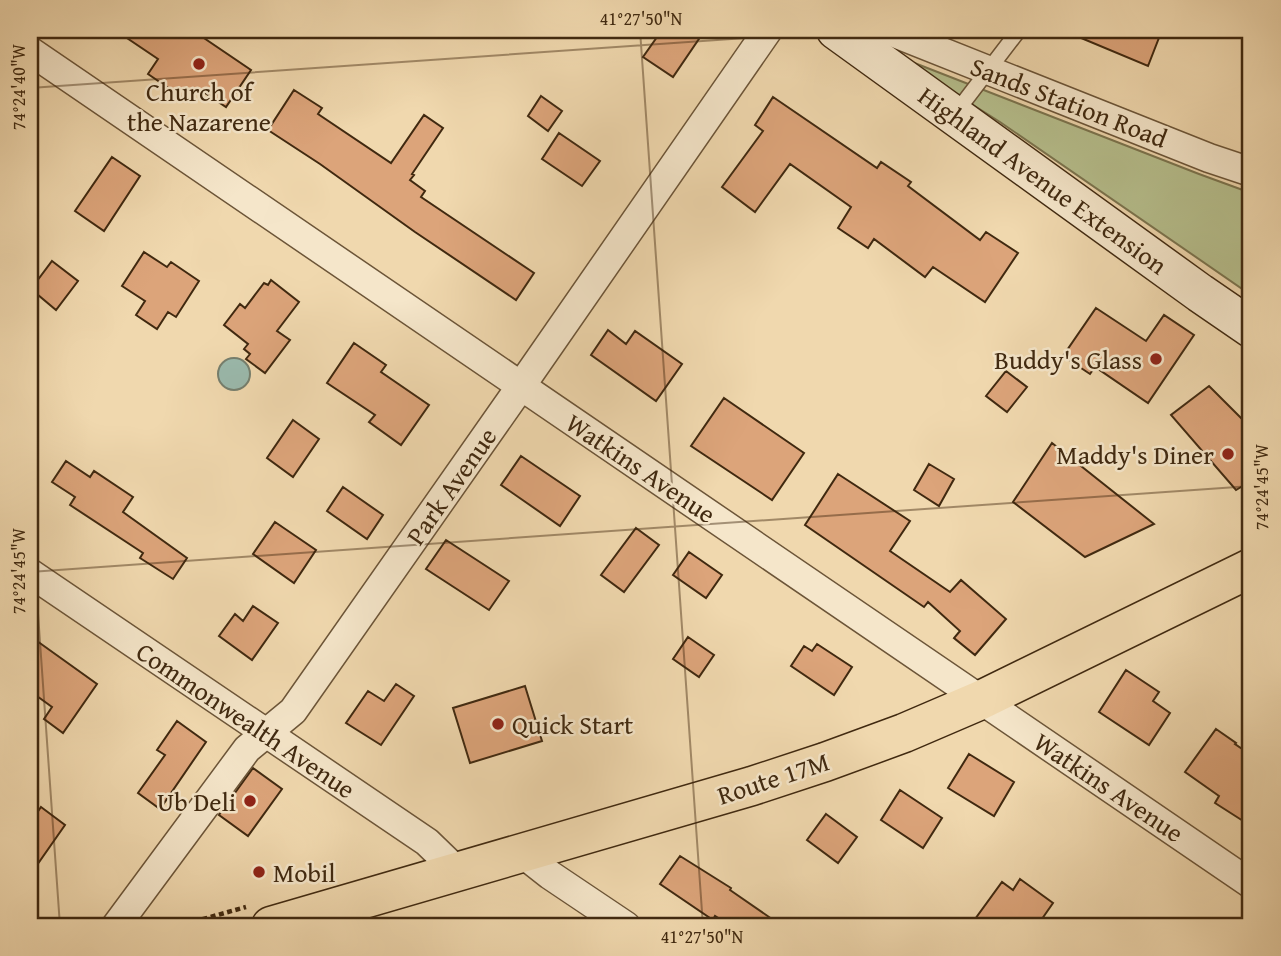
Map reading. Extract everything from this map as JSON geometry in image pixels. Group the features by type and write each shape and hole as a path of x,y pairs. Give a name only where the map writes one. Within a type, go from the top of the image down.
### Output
{"main road":[{"name":"Route 17M","path":"271,926 752,786 904,733 982,700 1251,568"}],"street":[{"name":"Park Avenue","path":"116,926 247,750 293,711 768,30"},
{"name":"Highland Avenue Extension","path":"836,30 1251,328"},
{"name":"Sands Station Road","path":"887,30 1209,158 1251,172"},
{"name":"Watkins Avenue","path":"30,51 1251,884"},
{"name":"Commonwealth Avenue","path":"30,573 427,842 458,872"},
{"path":"522,853 626,926"}],"lane":[{"path":"954,115 1019,30"}],"green space":[{"path":"894,55 1251,193 1251,295 1000,122"}],"shaded area":[{"path":"234,358 246,362 250,374 246,386 234,390 222,386 218,374 222,362"}],"building":[{"name":"Church of the Nazarene","path":"115,30 192,30 251,70 226,107 199,89 189,102 148,74 158,59"},
{"path":"662,30 705,30 673,77 643,57"},
{"path":"1062,30 1162,30 1148,66"},
{"path":"294,90 322,108 318,114 391,163 424,115 443,128 410,180 425,191 421,197 534,273 516,300 268,130"},
{"path":"541,96 562,111 548,131 528,116"},
{"path":"773,97 877,168 881,162 911,182 908,186 980,240 986,232 1018,253 985,302 933,267 925,277 874,239 868,248 838,228 851,207 790,164 755,212 722,187 763,131 755,125"},
{"path":"559,133 600,161 582,186 542,159"},
{"path":"112,157 140,176 104,231 75,211"},
{"path":"144,252 167,267 171,262 199,281 176,317 168,312 157,329 136,315 145,301 122,286"},
{"path":"52,261 78,281 56,310 31,289"},
{"path":"271,280 299,302 277,331 290,340 265,373 246,359 250,354 244,349 248,344 224,325 240,304 245,308 264,283 268,285"},
{"path":"1096,308 1146,341 1164,315 1194,335 1148,403 1095,367 1090,374 1063,356"},
{"path":"608,330 626,344 635,331 682,364 656,401 591,355"},
{"path":"354,343 386,365 381,372 429,405 401,445 369,422 375,415 327,383"},
{"path":"1006,371 1027,387 1007,412 986,396"},
{"name":"Maddy's Diner","path":"1209,386 1251,428 1251,481 1236,490 1171,415"},
{"path":"724,398 804,453 772,500 691,446"},
{"path":"293,420 319,439 293,477 267,458"},
{"path":"1052,443 1154,524 1085,557 1013,502"},
{"path":"521,456 580,496 560,526 501,485"},
{"path":"66,461 90,477 94,471 133,497 123,512 187,558 173,579 140,558 143,553 70,505 75,497 52,482"},
{"path":"929,464 954,479 939,506 914,490"},
{"path":"838,474 910,521 890,551 950,592 961,580 1006,619 975,655 954,638 960,631 928,602 924,607 805,525"},
{"path":"343,487 383,515 367,539 327,511"},
{"path":"275,522 316,550 294,583 253,554"},
{"path":"636,528 659,545 624,592 601,575"},
{"path":"446,540 509,581 489,610 426,569"},
{"path":"689,552 722,575 706,598 673,575"},
{"path":"253,606 278,623 252,660 219,636 235,614 243,621"},
{"path":"30,636 97,684 63,733 44,719 52,707 30,691"},
{"path":"688,637 714,655 699,677 673,659"},
{"path":"817,644 852,667 834,695 791,666 804,646 812,651"},
{"path":"1126,670 1159,692 1153,701 1170,713 1149,745 1099,712"},
{"path":"396,684 414,696 381,745 346,723 368,691 384,701"},
{"name":"Quick Start","path":"525,686 542,741 470,763 453,708"},
{"path":"177,721 206,742 160,809 138,793 165,755 157,750"},
{"path":"1216,729 1251,755 1251,826 1215,803 1219,796 1185,772"},
{"path":"969,754 1014,782 994,816 948,788"},
{"name":"Ub Deli","path":"253,768 282,789 248,836 219,815"},
{"path":"900,790 942,818 923,848 881,820"},
{"path":"41,807 65,825 30,875 30,823"},
{"path":"826,814 857,837 838,863 807,840"},
{"path":"680,856 731,888 730,890 782,926 731,926 715,916 713,920 660,884"},
{"path":"1020,879 1053,903 1037,926 970,926 1002,882 1013,890"}],"place":[{"name":"Church of the Nazarene","path":"199,64"},
{"name":"Buddy's Glass","path":"1156,359"},
{"name":"Maddy's Diner","path":"1228,454"},
{"name":"Quick Start","path":"498,724"},
{"name":"Ub Deli","path":"250,801"},
{"name":"Mobil","path":"259,872"}]}
